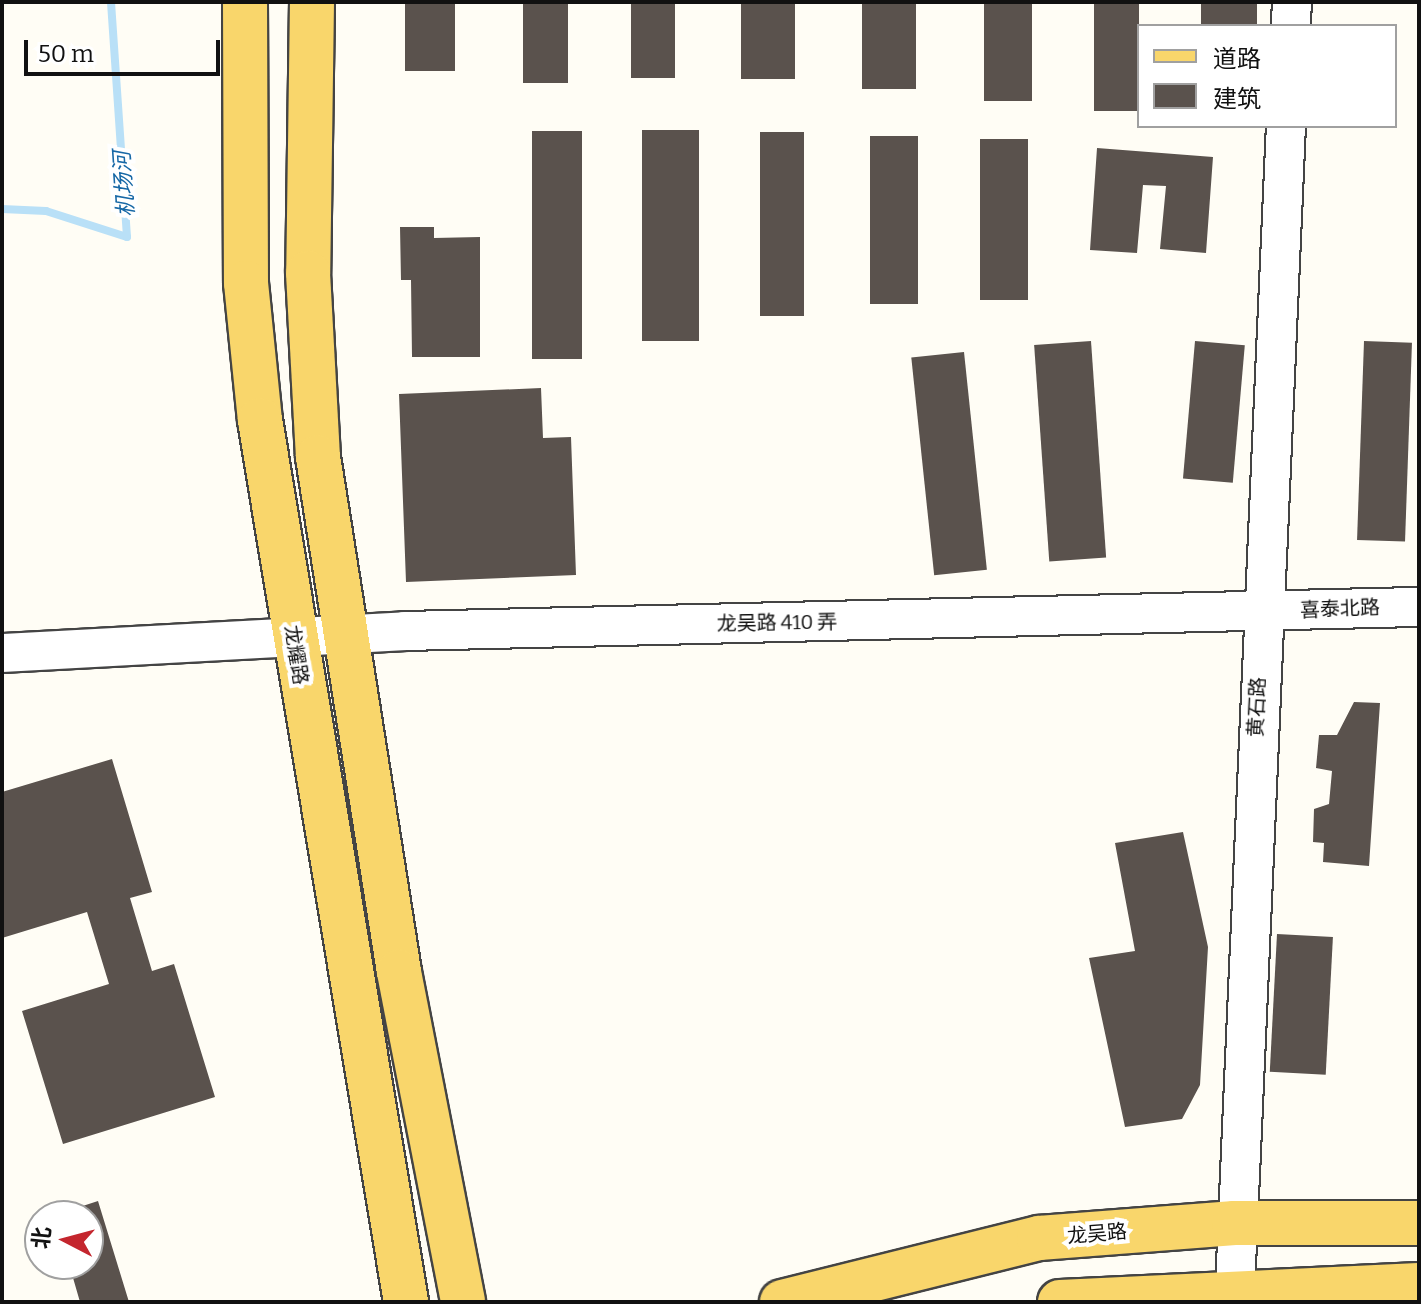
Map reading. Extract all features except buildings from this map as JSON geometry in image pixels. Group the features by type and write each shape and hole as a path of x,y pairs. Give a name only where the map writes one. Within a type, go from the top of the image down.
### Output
{"main road":[{"name":"龙耀路","path":"245,2 246,283 293,637 406,1302"},
{"path":"312,2 308,273 318,457 342,635 463,1302"},
{"name":"龙吴路","path":"782,1302 1039,1238 1234,1223 1419,1223"},
{"path":"1060,1302 1235,1288 1419,1285"}],"street":[{"path":"1291,24 1292,2"},
{"name":"黄石路","path":"1235,1288 1234,1223 1286,128"},
{"name":"喜泰北路","path":"1261,612 1419,607"},
{"name":"龙吴路 410 弄","path":"2,653 342,635 1261,612"}],"waterway":[{"name":"机场河","path":"2,209 46,211 127,237 111,2"}]}
